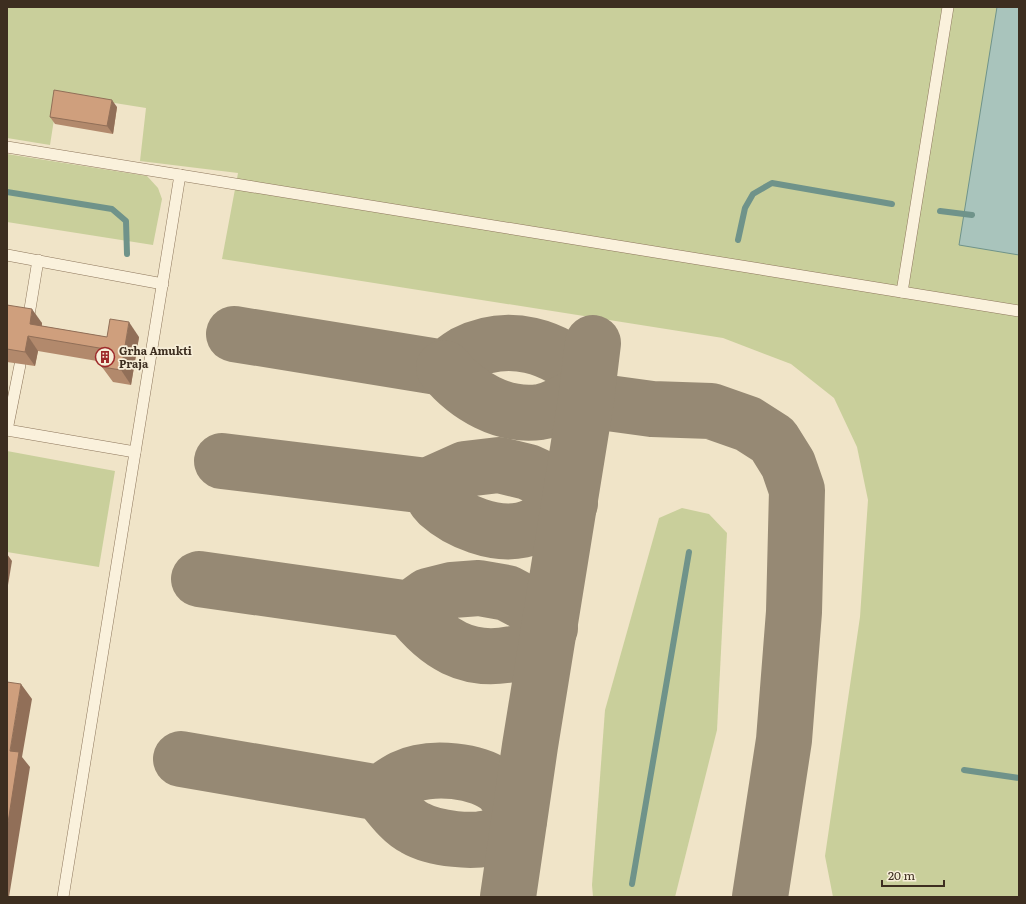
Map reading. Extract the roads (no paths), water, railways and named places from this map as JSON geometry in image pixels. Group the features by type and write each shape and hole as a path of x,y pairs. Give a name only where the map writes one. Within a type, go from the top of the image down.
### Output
{"lane":[{"path":"902,292 948,7"},
{"path":"7,147 1019,311"},
{"path":"63,897 180,175"},
{"path":"7,255 163,284"},
{"path":"28,321 38,260"},
{"path":"20,365 7,430 135,452"}],"water":[{"path":"997,7 1019,7 1019,255 959,245"}],"waterway":[{"path":"738,240 745,208 753,194 772,183 892,204"},
{"path":"7,192 112,209 126,221 127,254"},
{"path":"940,211 972,215"},
{"path":"632,884 689,552"},
{"path":"964,770 1019,778"}],"place":[{"name":"Grha Amukti Praja","path":"105,357"}]}
